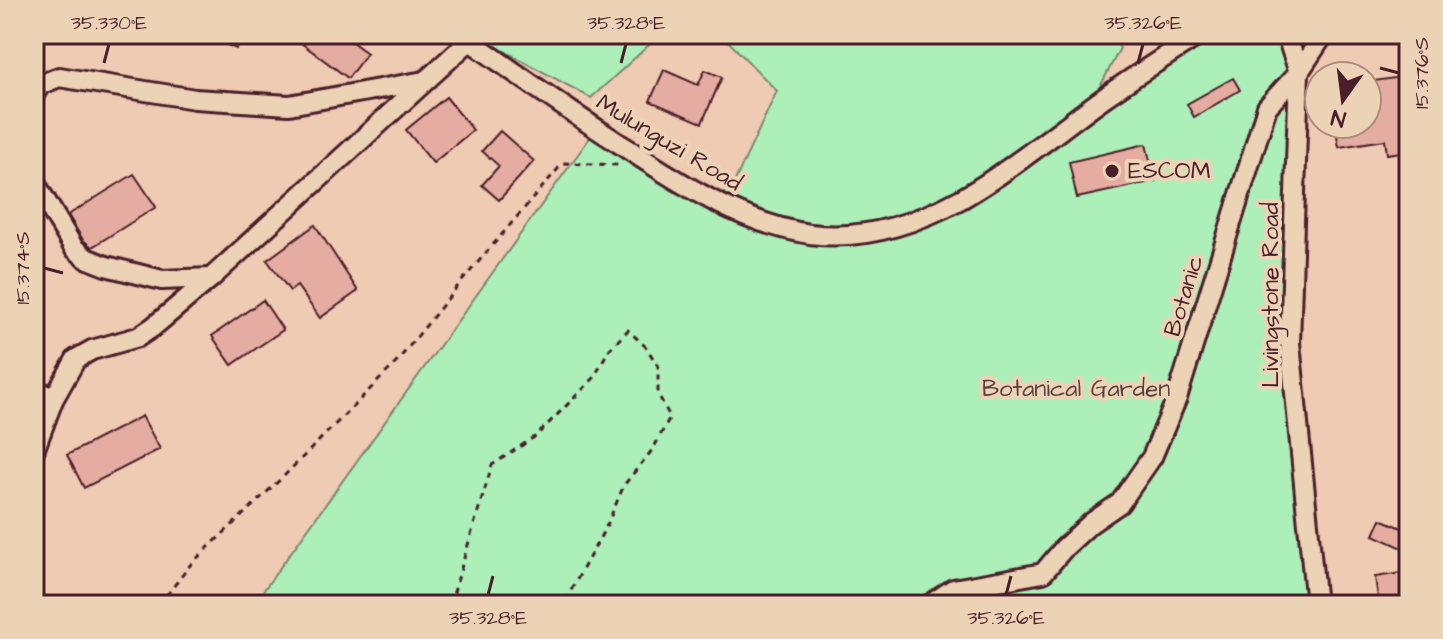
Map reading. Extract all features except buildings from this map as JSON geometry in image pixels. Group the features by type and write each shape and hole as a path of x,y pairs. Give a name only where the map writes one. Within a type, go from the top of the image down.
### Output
{"street":[{"name":"Mulunguzi Road","path":"464,37 598,130 713,201 752,219 788,229 812,234 855,235 897,227 961,198 1030,155 1104,98 1201,34"},
{"name":"Livingstone Road","path":"1286,34 1299,72 1290,343 1316,605"},
{"name":"Botanic","path":"929,605 953,589 1043,573 1082,531 1120,503 1152,457 1177,398 1267,107 1299,72 1324,34"},
{"path":"34,451 53,400 76,359 92,350 146,332 211,278 424,81 464,37"},
{"path":"34,95 40,85 59,77 195,99 289,105 424,81"},
{"path":"34,181 74,248 86,258 162,280 211,278"},
{"path":"34,387 53,400"}],"path":[{"path":"159,605 191,564 395,364 563,163 619,165"},
{"path":"450,605 492,465 536,436 594,378 608,351 628,330 646,347 658,366 658,394 670,417 653,449 624,485 607,525 563,605"}],"green space":[{"path":"497,34 661,34 591,98 490,43"},
{"name":"Botanical Garden","path":"721,34 1110,34 1120,48 1083,120 1209,34 1275,34 1303,99 1286,344 1315,605 253,605 594,132 710,207 734,183 777,91"}],"place":[{"name":"ESCOM","path":"1112,171"}]}
